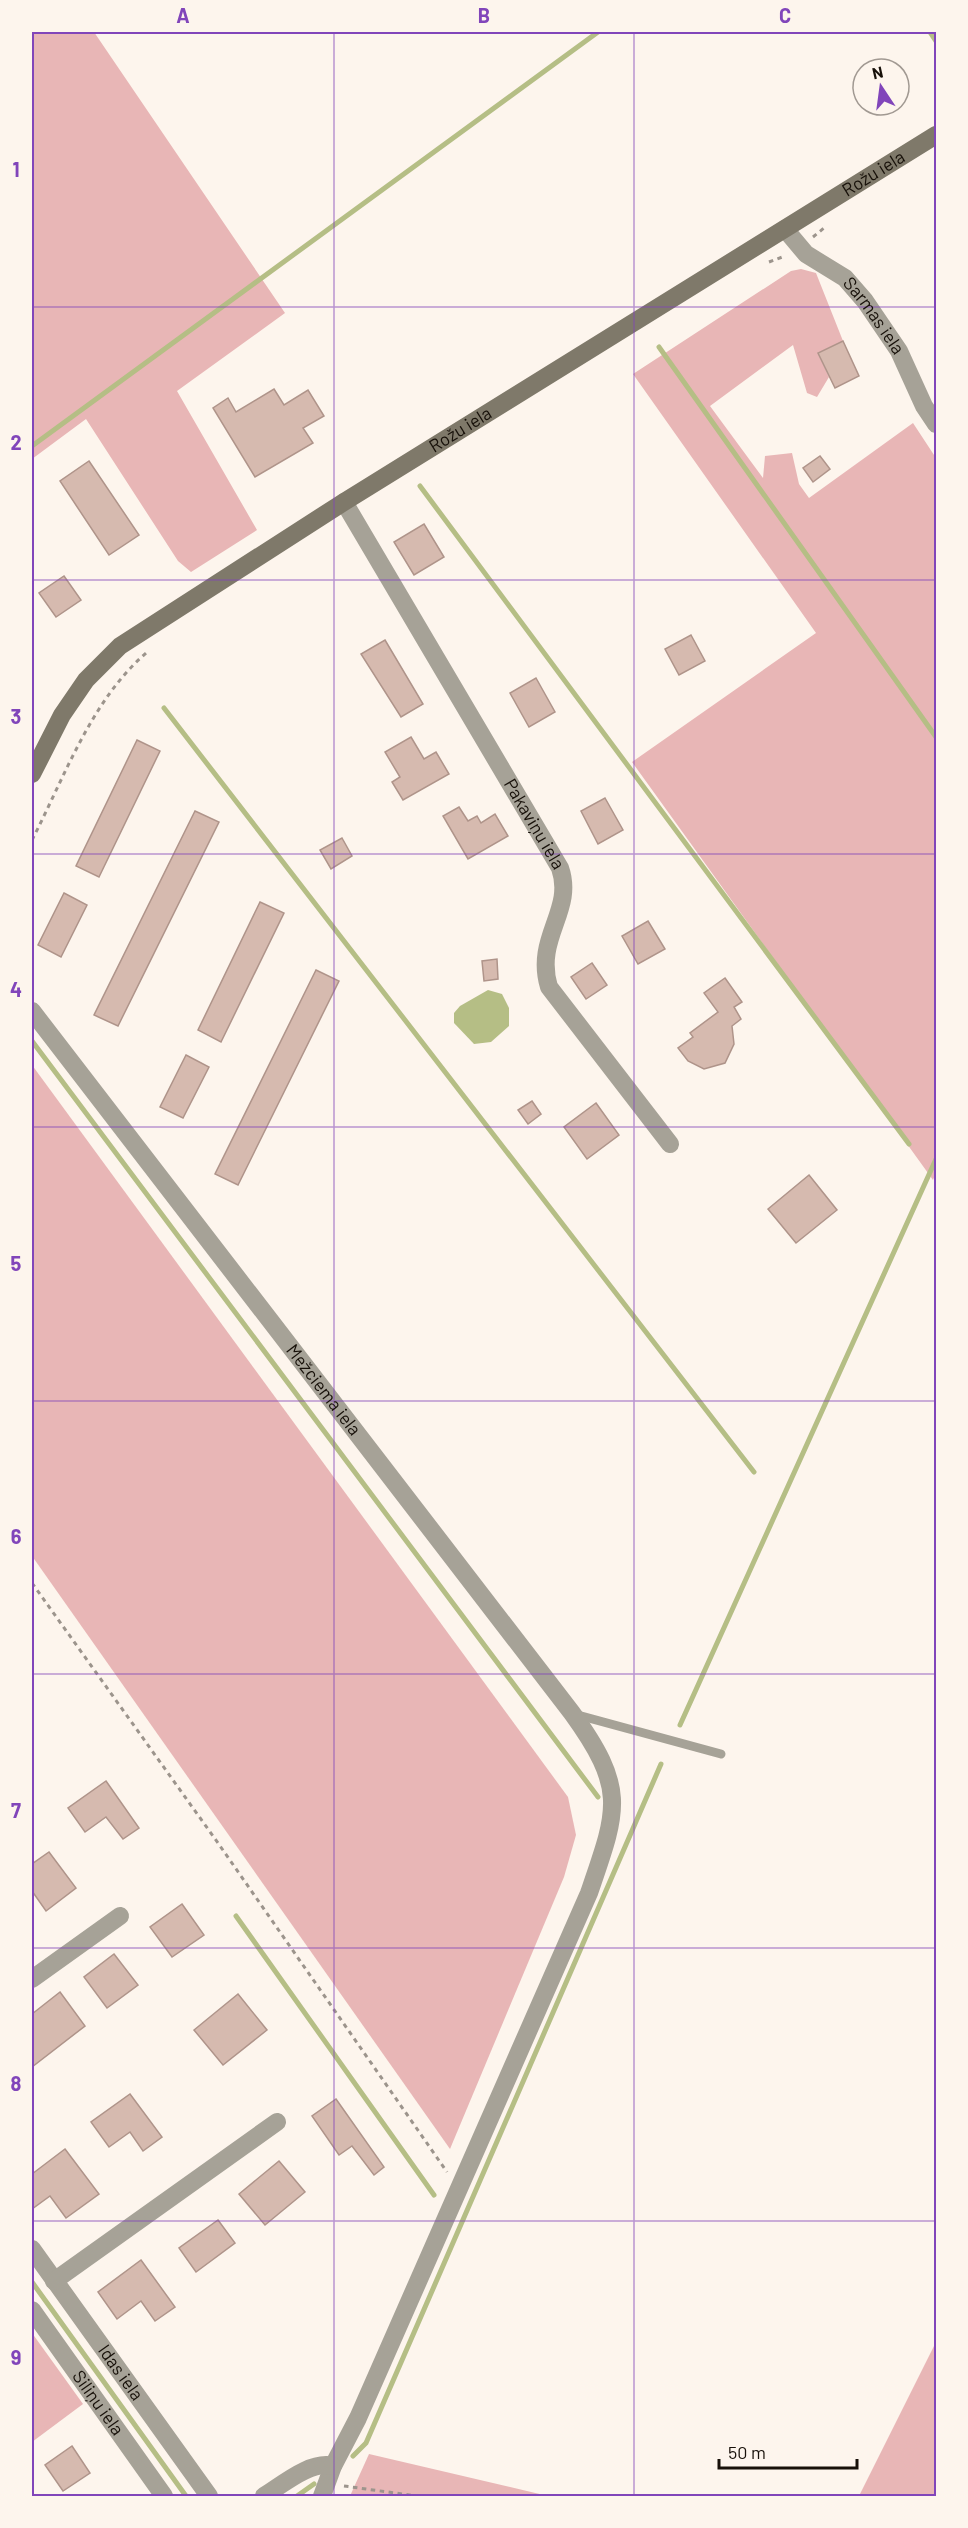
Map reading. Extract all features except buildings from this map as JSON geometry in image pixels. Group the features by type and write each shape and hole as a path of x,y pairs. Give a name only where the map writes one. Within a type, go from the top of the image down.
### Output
{"street":[{"name":"Rožu iela","path":"32,774 86,680 120,646 344,502 936,135"},
{"name":"Sarmas iela","path":"785,229 800,248 845,278 865,301 899,351 924,406 936,424"},
{"name":"Pakaviņu iela","path":"344,502 560,868 564,881 564,897 545,952 543,969 549,987 670,1144"},
{"name":"Mežciema iela","path":"32,1011 572,1713 592,1741 609,1773 614,1807 606,1844 589,1893 328,2482"},
{"path":"32,1979 120,1916"},
{"path":"54,2281 277,2122"},
{"name":"Idas iela","path":"32,2249 209,2496"},
{"name":"Siliņu iela","path":"32,2310 164,2496"},
{"path":"264,2496 323,2463 328,2482"}],"lane":[{"path":"572,1713 721,1754"}],"path":[{"path":"761,265 800,248 826,226"},
{"path":"32,840 99,709 132,666 147,652"},
{"path":"32,1583 218,1843 458,2188"},
{"path":"328,2482 417,2496"}],"shaded area":[{"path":"32,32 94,32 285,313 177,391 257,530 191,572 178,561 86,419 32,459"},
{"path":"801,269 816,273 843,341 818,353 829,377 817,397 807,393 793,345 710,406 763,478 765,456 792,453 799,484 809,498 913,423 936,458 936,1173 933,1180 632,762 816,633 633,374 791,271"},
{"path":"488,990 502,994 509,1008 509,1026 491,1042 474,1044 454,1023 454,1013 460,1006"},
{"path":"32,1065 568,1797 576,1835 564,1877 450,2149 32,1556"},
{"path":"32,2333 83,2404 32,2442"},
{"path":"936,2342 936,2496 859,2496"},
{"path":"369,2454 548,2496 350,2496"}],"waterway":[{"path":"32,446 598,32"},
{"path":"930,32 936,41"},
{"path":"659,347 936,737"},
{"path":"420,486 909,1144"},
{"path":"164,708 754,1472"},
{"path":"32,1041 598,1797"},
{"path":"680,1725 936,1159"},
{"path":"353,2456 366,2443 661,1764"},
{"path":"236,1916 434,2195"},
{"path":"32,2282 186,2496"},
{"path":"297,2496 314,2484"}]}
